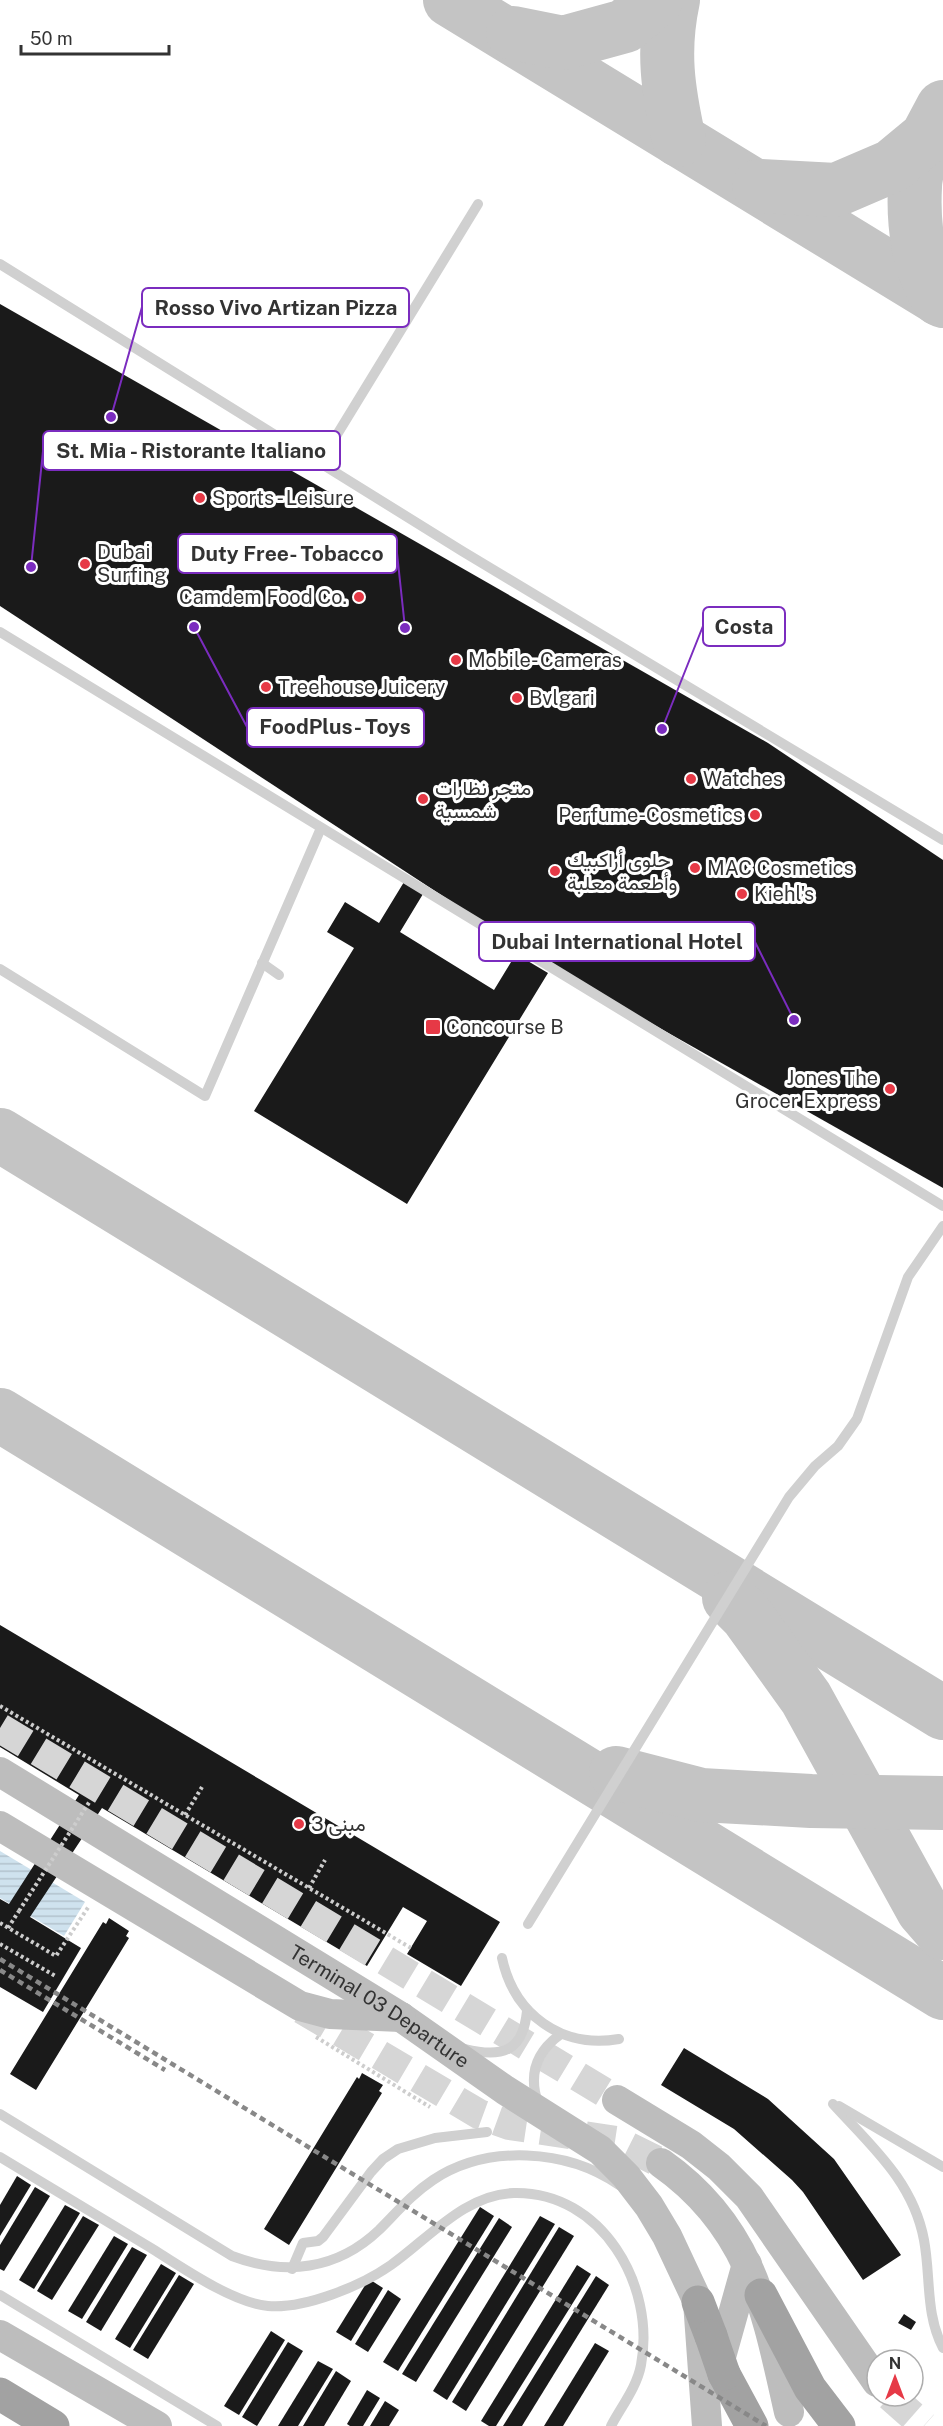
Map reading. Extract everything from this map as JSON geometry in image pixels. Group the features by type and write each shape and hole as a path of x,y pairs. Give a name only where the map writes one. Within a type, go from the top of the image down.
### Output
{"highway":[{"path":"761,2295 810,2388 839,2426"},
{"path":"698,2302 711,2336 718,2381 752,2426"},
{"path":"0,2394 53,2426"}],"main road":[{"name":"Terminal 03 Departure","path":"0,1772 400,2017 600,2150 626,2176 649,2206 668,2236 698,2302"},
{"path":"0,1826 300,2006 330,2014 400,2017"},
{"path":"617,2100 697,2142 735,2182 762,2214 865,2366"},
{"path":"697,2142 700,2193"},
{"path":"661,2163 700,2193 717,2212 733,2236 761,2295 789,2412"},
{"path":"718,2381 747,2264"},
{"path":"698,2302 707,2426"},
{"path":"0,2335 157,2426"}],"lane":[{"path":"319,464 478,204"},
{"path":"0,264 319,464 943,840"},
{"path":"0,632 943,1206"},
{"path":"0,969 206,1096 321,828"},
{"path":"262,963 279,975"},
{"path":"528,1924 778,1513 815,1466 838,1446 857,1419 908,1277 943,1226"},
{"path":"501,1958 510,1987 527,2011 543,2025 561,2034 596,2041 619,2039"},
{"path":"438,2043 487,2054 500,2054 513,2047 522,2036 527,2011"},
{"path":"547,2115 539,2104 533,2078 541,2052 561,2034"},
{"path":"943,2167 865,2119 833,2104 895,2171 915,2207 925,2242 931,2318 943,2348"},
{"path":"0,2114 232,2256 252,2263 292,2269 324,2263 361,2246 406,2201 434,2179 469,2163 505,2156 543,2156 580,2165 614,2181 649,2206"},
{"path":"292,2269 303,2243 318,2241 323,2237 383,2159 398,2149 435,2138 487,2132"},
{"path":"0,2157 210,2284 264,2306 280,2307 312,2300 374,2276 453,2216 489,2197 513,2193 538,2195 558,2201 594,2222 609,2239 622,2258 637,2293 644,2318 640,2368 611,2426"},
{"path":"0,2295 216,2426"}],"path":[{"path":"0,1706 411,1948"},
{"path":"184,1815 202,1787"},
{"path":"8,1928 90,1801"},
{"path":"309,1888 325,1860"},
{"path":"0,1923 56,1956 93,1900"},
{"path":"0,1944 57,1977"}],"water":[{"path":"0,1851 85,1902 64,1936 0,1898"}],"building":[{"name":"Concourse B","path":"0,304 768,743 943,860 943,1188 548,965 0,606"},
{"path":"404,882 423,894 400,932 494,990 516,954 548,973 407,1204 254,1111 354,948 327,932 345,902 379,923"},
{"path":"0,1625 500,1922 461,1986 407,1954 427,1921 403,1907 367,1966 102,1808 30,1917 81,1948 43,2012 0,1987 0,1899 9,1904 79,1795 0,1747"},
{"path":"109,1918 129,1931 126,1936 129,1938 36,2090 10,2074 103,1922 106,1924"},
{"path":"684,2048 768,2099 834,2159 901,2255 863,2280 803,2192 792,2180 734,2129 661,2085"},
{"path":"362,2073 383,2085 379,2091 382,2093 289,2245 264,2229 357,2077 359,2079"},
{"path":"17,2176 31,2185 0,2236 0,2205"},
{"path":"35,2187 50,2196 4,2271 0,2269 0,2245"},
{"path":"65,2205 80,2213 34,2289 19,2280"},
{"path":"480,2207 494,2216 398,2371 383,2362"},
{"path":"83,2216 99,2225 52,2300 37,2291"},
{"path":"540,2216 555,2224 447,2400 433,2391"},
{"path":"499,2218 512,2227 416,2382 402,2374"},
{"path":"559,2227 574,2236 466,2411 452,2402"},
{"path":"114,2236 128,2244 82,2319 68,2311"},
{"path":"132,2247 147,2255 101,2331 86,2322"},
{"path":"161,2264 176,2273 130,2348 115,2339"},
{"path":"577,2265 591,2274 496,2426 489,2426 481,2421"},
{"path":"179,2275 194,2284 148,2359 133,2350"},
{"path":"596,2276 609,2285 522,2426 503,2426"},
{"path":"369,2279 383,2288 351,2341 336,2332"},
{"path":"388,2290 401,2299 368,2352 355,2344"},
{"path":"904,2314 916,2322 911,2330 898,2323"},
{"path":"271,2331 285,2340 239,2415 224,2406"},
{"path":"288,2342 303,2351 257,2426 242,2417"},
{"path":"595,2343 609,2351 563,2426 544,2426"},
{"path":"318,2361 333,2369 298,2426 278,2426"},
{"path":"336,2371 351,2381 324,2426 303,2426"},
{"path":"367,2390 380,2398 363,2426 350,2426 347,2424"},
{"path":"385,2401 399,2410 389,2426 370,2426"}],"taxiway":[{"path":"450,0 943,301"},
{"path":"513,33 563,43 625,26 656,0"},
{"path":"673,0 667,54 672,104 679,140"},
{"path":"759,186 836,190 892,166 927,137 943,107"},
{"path":"927,137 915,181 916,230 926,274 939,299"},
{"path":"0,1135 943,1713"},
{"path":"0,1415 943,1993"},
{"path":"729,1598 747,1616 806,1698 923,1910 943,1933"},
{"path":"616,1773 701,1795 811,1801 943,1803"}],"tunnel":[{"path":"0,1728 617,2100"},
{"path":"302,2009 479,2114 509,2125 617,2141 661,2163"},
{"path":"904,2408 924,2426"}],"railway":[{"path":"0,1959 766,2426"},
{"path":"0,1970 165,2070"}],"place":[{"name":"Rosso Vivo Artizan Pizza","path":"111,417"},
{"name":"Sports - Leisure","path":"200,498"},
{"name":"Dubai Surfing","path":"85,564"},
{"name":"St. Mia - Ristorante Italiano","path":"31,567"},
{"name":"Camdem Food Co.","path":"359,597"},
{"name":"FoodPlus- Toys","path":"194,627"},
{"name":"Duty Free- Tobacco","path":"405,628"},
{"name":"Mobile- Cameras","path":"456,660"},
{"name":"Treehouse Juicery","path":"266,687"},
{"name":"Bvlgari","path":"517,698"},
{"name":"Costa","path":"662,729"},
{"name":"Watches","path":"691,779"},
{"name":"متجر نظارات شمسية","path":"423,799"},
{"name":"Perfume-Cosmetics","path":"755,815"},
{"name":"MAC Cosmetics","path":"695,868"},
{"name":"حلوى أراكبيك وأطعمة معلبة","path":"555,871"},
{"name":"Kiehl's","path":"742,894"},
{"name":"Dubai International Hotel","path":"794,1020"},
{"name":"Concourse B","path":"433,1027"},
{"name":"Jones The Grocer Express","path":"890,1089"},
{"name":"مبنى 3","path":"299,1824"}]}
